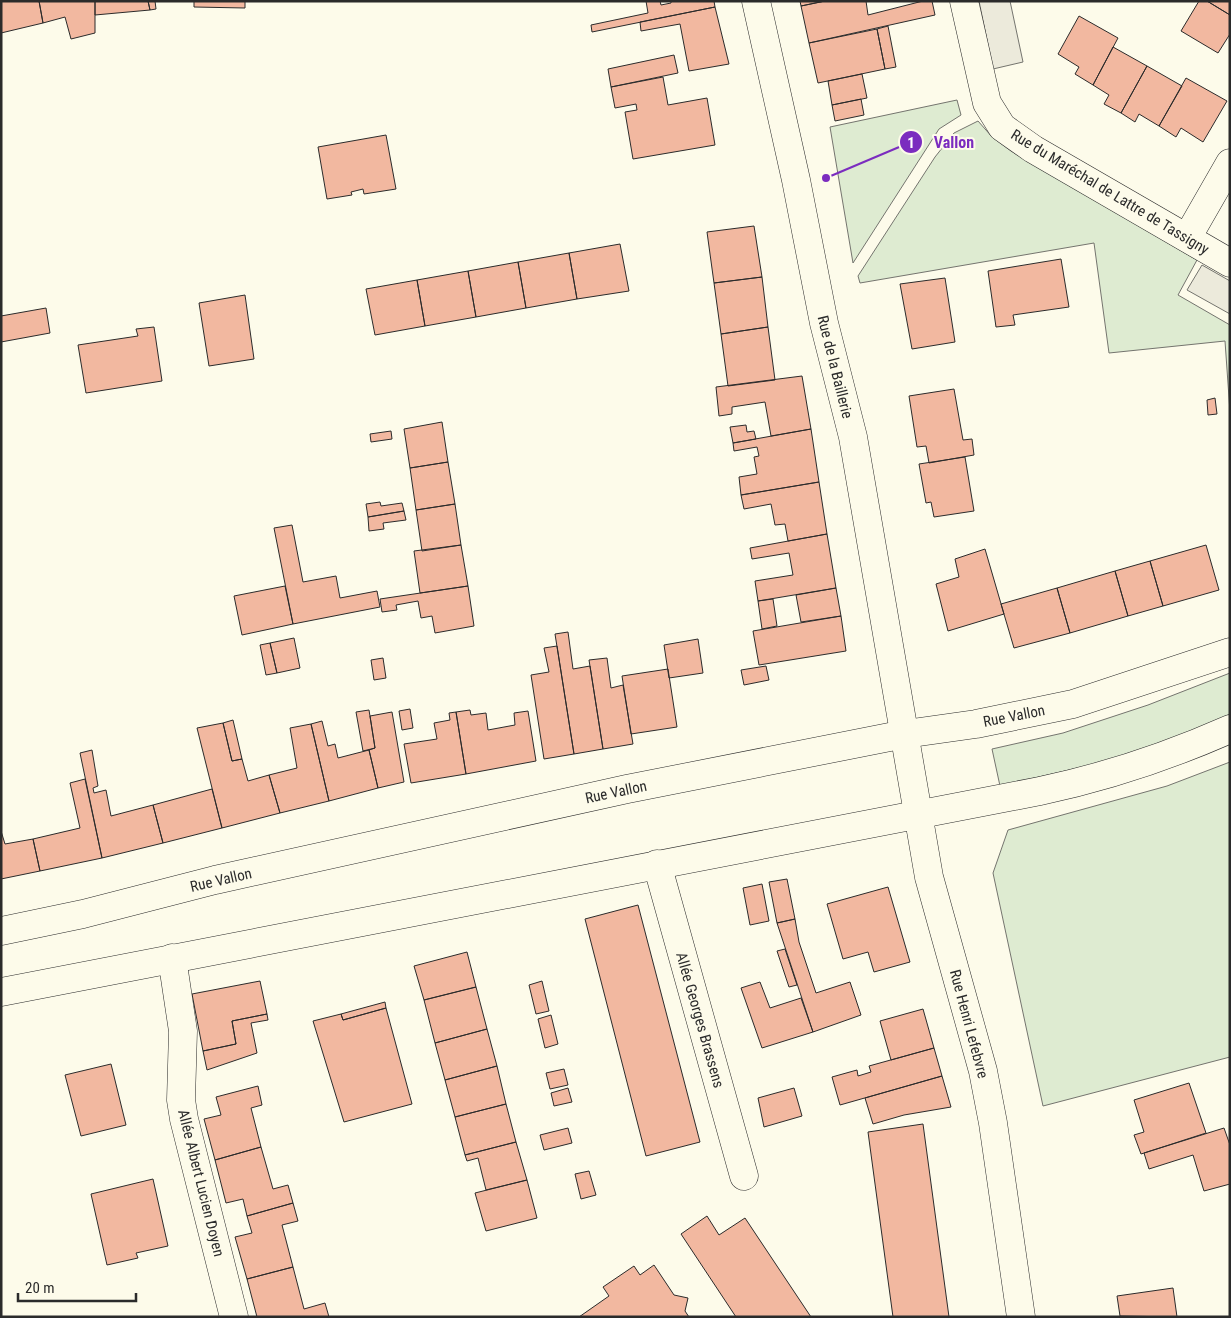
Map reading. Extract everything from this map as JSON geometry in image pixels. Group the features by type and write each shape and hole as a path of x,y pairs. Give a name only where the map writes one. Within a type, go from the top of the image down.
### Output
{"street":[{"name":"Rue de la Baillerie","path":"756,1 796,180 824,323 853,438 905,734"},
{"name":"Rue du Maréchal de Lattre de Tassigny","path":"964,1 987,103 1002,126 1033,150 1230,263"},
{"path":"1187,238 1230,163"},
{"name":"Rue Vallon","path":"1,931 83,914 215,880 627,789 905,734 976,724 1073,704 1230,652"},
{"path":"1,992 1085,781 1150,762 1230,729"},
{"name":"Rue Henri Lefebvre","path":"905,734 929,876 983,1071 993,1122 1020,1317"},
{"name":"Allée Georges Brassens","path":"657,864 744,1176"},
{"name":"Allée Albert Lucien Doyen","path":"172,958 182,1031 182,1100 184,1119 234,1317"}],"green space":[{"path":"957,100 961,115 939,129 853,263 830,127"},
{"path":"978,121 993,138 1011,151 1197,260 1178,295 1230,325 1230,412 1225,341 1109,353 1094,243 860,283 858,276 935,157 954,133"},
{"path":"1230,673 1230,714 1179,739 1095,764 1000,786 992,749 1063,733 1148,705"},
{"path":"1230,762 1230,1057 1043,1106 993,873 1008,830 1167,786"}],"shaded area":[{"path":"979,1 1010,1 1023,62 993,69"},
{"path":"1202,265 1230,281 1230,314 1187,290"}],"building":[{"path":"1,1 39,1 43,23 1,33"},
{"path":"39,1 95,1 95,33 71,39 65,17 43,23"},
{"path":"95,1 148,1 150,10 95,15"},
{"path":"148,1 155,1 156,9 150,10"},
{"path":"194,1 245,1 245,8 194,7"},
{"path":"646,1 660,1 661,5 671,3 671,1 714,1 715,7 592,32 591,25 648,13"},
{"path":"800,1 825,1 801,6"},
{"path":"825,1 866,1 868,15 923,1 932,1 935,15 809,43 801,6"},
{"path":"1199,1 1207,1 1230,15 1230,34 1218,53 1181,31"},
{"path":"1207,1 1230,1 1230,15"},
{"path":"715,7 729,64 689,71 680,24 641,31 640,22"},
{"path":"1079,16 1118,38 1093,85 1075,74 1079,67 1058,54"},
{"path":"888,26 896,67 885,69 877,29"},
{"path":"877,29 885,69 818,83 809,43"},
{"path":"1113,47 1147,66 1121,113 1104,104 1109,95 1093,85"},
{"path":"674,55 678,73 611,87 608,69"},
{"path":"1147,66 1182,86 1159,126 1139,114 1135,122 1121,113"},
{"path":"862,74 867,98 832,105 828,81"},
{"path":"663,77 668,105 707,98 715,145 633,159 625,112 637,110 636,104 615,108 611,87"},
{"path":"1186,78 1227,101 1203,142 1181,128 1176,137 1159,126"},
{"path":"861,99 864,115 835,121 832,105"},
{"path":"386,135 396,189 364,194 363,189 351,192 352,195 327,199 318,147"},
{"path":"754,226 762,277 714,283 707,232"},
{"path":"620,244 629,291 577,299 569,253"},
{"path":"569,253 577,299 526,308 518,262"},
{"path":"1061,259 1069,307 1013,315 1015,325 996,327 988,271"},
{"path":"518,262 526,308 476,317 468,271"},
{"path":"468,271 476,317 425,326 417,280"},
{"path":"762,277 768,327 721,334 714,283"},
{"path":"945,278 955,342 912,349 900,284"},
{"path":"417,280 425,326 375,335 366,289"},
{"path":"245,295 254,359 209,366 199,303"},
{"path":"46,308 50,333 1,342 1,316"},
{"path":"154,327 162,381 86,393 78,345 138,336 136,329"},
{"path":"768,327 775,380 728,386 721,334"},
{"path":"802,376 811,429 771,436 765,402 732,407 732,414 719,416 716,387"},
{"path":"954,389 963,440 972,439 974,455 929,463 926,446 917,447 909,396"},
{"path":"1215,398 1217,414 1208,415 1207,400"},
{"path":"442,422 448,462 410,468 404,429"},
{"path":"746,425 747,432 754,431 756,439 733,443 730,427"},
{"path":"811,429 819,482 741,495 739,477 757,474 754,457 759,456 757,447 734,451 733,443"},
{"path":"391,431 392,439 371,442 370,434"},
{"path":"965,457 974,511 934,517 931,502 926,503 919,464"},
{"path":"448,462 455,504 416,510 410,468"},
{"path":"819,482 827,534 788,541 785,524 775,525 771,504 744,509 741,495"},
{"path":"380,502 381,506 402,503 404,511 368,517 366,504"},
{"path":"455,504 461,545 422,551 416,510"},
{"path":"404,511 406,520 383,523 384,529 369,531 368,517"},
{"path":"292,525 303,582 336,576 340,598 377,591 380,607 293,624 274,528"},
{"path":"827,534 836,588 758,601 755,581 793,575 789,553 752,559 750,548"},
{"path":"461,545 468,586 420,593 414,551"},
{"path":"1206,545 1219,590 1163,606 1150,561"},
{"path":"985,549 1004,614 948,631 936,584 959,577 955,559"},
{"path":"1150,561 1163,606 1128,616 1115,571"},
{"path":"1115,571 1128,616 1070,633 1057,588"},
{"path":"285,586 293,624 242,635 234,596"},
{"path":"468,586 474,626 435,633 432,616 421,618 418,601 396,605 397,610 382,612 380,599"},
{"path":"836,588 841,616 801,622 796,595"},
{"path":"1057,588 1070,633 1014,648 1001,604"},
{"path":"773,599 777,626 762,629 758,601"},
{"path":"841,616 846,651 759,665 753,631"},
{"path":"568,632 573,669 590,666 603,749 574,754 555,634"},
{"path":"294,638 300,668 277,673 270,643"},
{"path":"698,639 703,673 669,678 664,645"},
{"path":"270,643 277,673 266,675 260,645"},
{"path":"557,646 574,754 544,759 531,675 549,672 544,648"},
{"path":"383,658 386,678 374,680 371,660"},
{"path":"607,658 611,688 623,685 633,744 603,749 589,660"},
{"path":"766,666 769,680 744,685 741,670"},
{"path":"668,669 677,727 631,734 622,676"},
{"path":"410,709 413,728 402,730 399,711"},
{"path":"369,710 375,748 363,751 356,712"},
{"path":"470,710 471,715 486,713 488,730 515,725 514,713 528,711 536,761 466,774 456,712"},
{"path":"392,712 404,782 378,788 369,750 375,748 370,716"},
{"path":"456,712 466,774 411,783 404,744 437,739 434,723 450,720 449,713"},
{"path":"233,720 242,759 232,761 223,723"},
{"path":"322,721 328,746 335,744 338,758 369,750 378,788 329,801 311,724"},
{"path":"223,723 232,761 242,759 248,781 269,775 280,813 222,828 197,728"},
{"path":"311,724 329,801 280,813 269,775 297,768 290,728"},
{"path":"92,750 98,786 93,788 94,793 106,790 111,816 153,805 163,843 102,858 80,753"},
{"path":"85,779 102,858 40,871 33,839 80,828 70,783"},
{"path":"212,789 222,828 163,843 153,805"},
{"path":"1,831 5,844 33,839 40,871 1,879"},
{"path":"787,879 795,919 777,923 769,882"},
{"path":"762,884 769,921 750,925 743,888"},
{"path":"888,887 910,962 874,972 868,952 843,959 827,904"},
{"path":"638,905 700,1142 646,1156 585,919"},
{"path":"795,919 799,942 816,993 850,982 861,1015 813,1032 777,923"},
{"path":"785,949 797,985 789,987 777,951"},
{"path":"467,952 476,987 424,1000 414,966"},
{"path":"260,981 267,1014 232,1021 236,1044 203,1051 192,994"},
{"path":"542,981 549,1011 536,1014 529,985"},
{"path":"760,982 770,1008 801,998 813,1032 762,1048 741,988"},
{"path":"476,987 487,1029 435,1043 424,1000"},
{"path":"385,1002 386,1008 343,1020 341,1014"},
{"path":"386,1008 412,1104 344,1122 313,1021 341,1014 343,1020"},
{"path":"923,1009 934,1048 891,1060 880,1021"},
{"path":"267,1014 268,1020 251,1023 257,1053 207,1070 203,1051 236,1044 232,1021"},
{"path":"551,1015 558,1044 545,1048 538,1019"},
{"path":"487,1029 497,1066 445,1080 435,1043"},
{"path":"934,1048 942,1076 840,1105 832,1077 857,1070 858,1076 871,1072 869,1066"},
{"path":"111,1064 126,1125 81,1136 65,1075"},
{"path":"497,1066 506,1104 455,1117 445,1080"},
{"path":"564,1069 568,1085 550,1089 546,1073"},
{"path":"942,1076 951,1107 904,1115 873,1124 865,1098"},
{"path":"1189,1083 1206,1133 1141,1154 1134,1135 1144,1132 1134,1100"},
{"path":"258,1086 262,1105 251,1108 261,1147 215,1160 204,1119 221,1115 216,1097"},
{"path":"568,1088 572,1102 554,1106 551,1093"},
{"path":"794,1088 802,1116 764,1127 758,1098"},
{"path":"506,1104 516,1142 465,1155 455,1117"},
{"path":"923,1124 949,1317 893,1317 868,1132"},
{"path":"568,1128 572,1143 544,1150 540,1135"},
{"path":"1224,1128 1230,1145 1230,1184 1204,1191 1193,1155 1149,1169 1144,1153"},
{"path":"516,1142 527,1180 486,1190 478,1158 467,1161 465,1155"},
{"path":"261,1147 273,1189 288,1185 293,1203 247,1216 243,1199 226,1203 215,1160"},
{"path":"589,1171 596,1195 581,1199 575,1174"},
{"path":"153,1179 168,1246 136,1253 138,1258 107,1265 91,1194"},
{"path":"527,1180 537,1218 486,1231 475,1193"},
{"path":"293,1203 298,1221 282,1225 293,1267 247,1279 235,1237 252,1233 247,1216"},
{"path":"707,1216 719,1235 745,1218 811,1317 736,1317 681,1234"},
{"path":"654,1265 674,1295 688,1298 685,1311 689,1317 579,1317 609,1296 603,1287 634,1266 640,1275"},
{"path":"293,1267 304,1309 325,1303 329,1317 257,1317 247,1279"},
{"path":"1173,1288 1177,1317 1120,1316 1117,1296"}],"place":[{"name":"Vallon","path":"826,178"}]}
